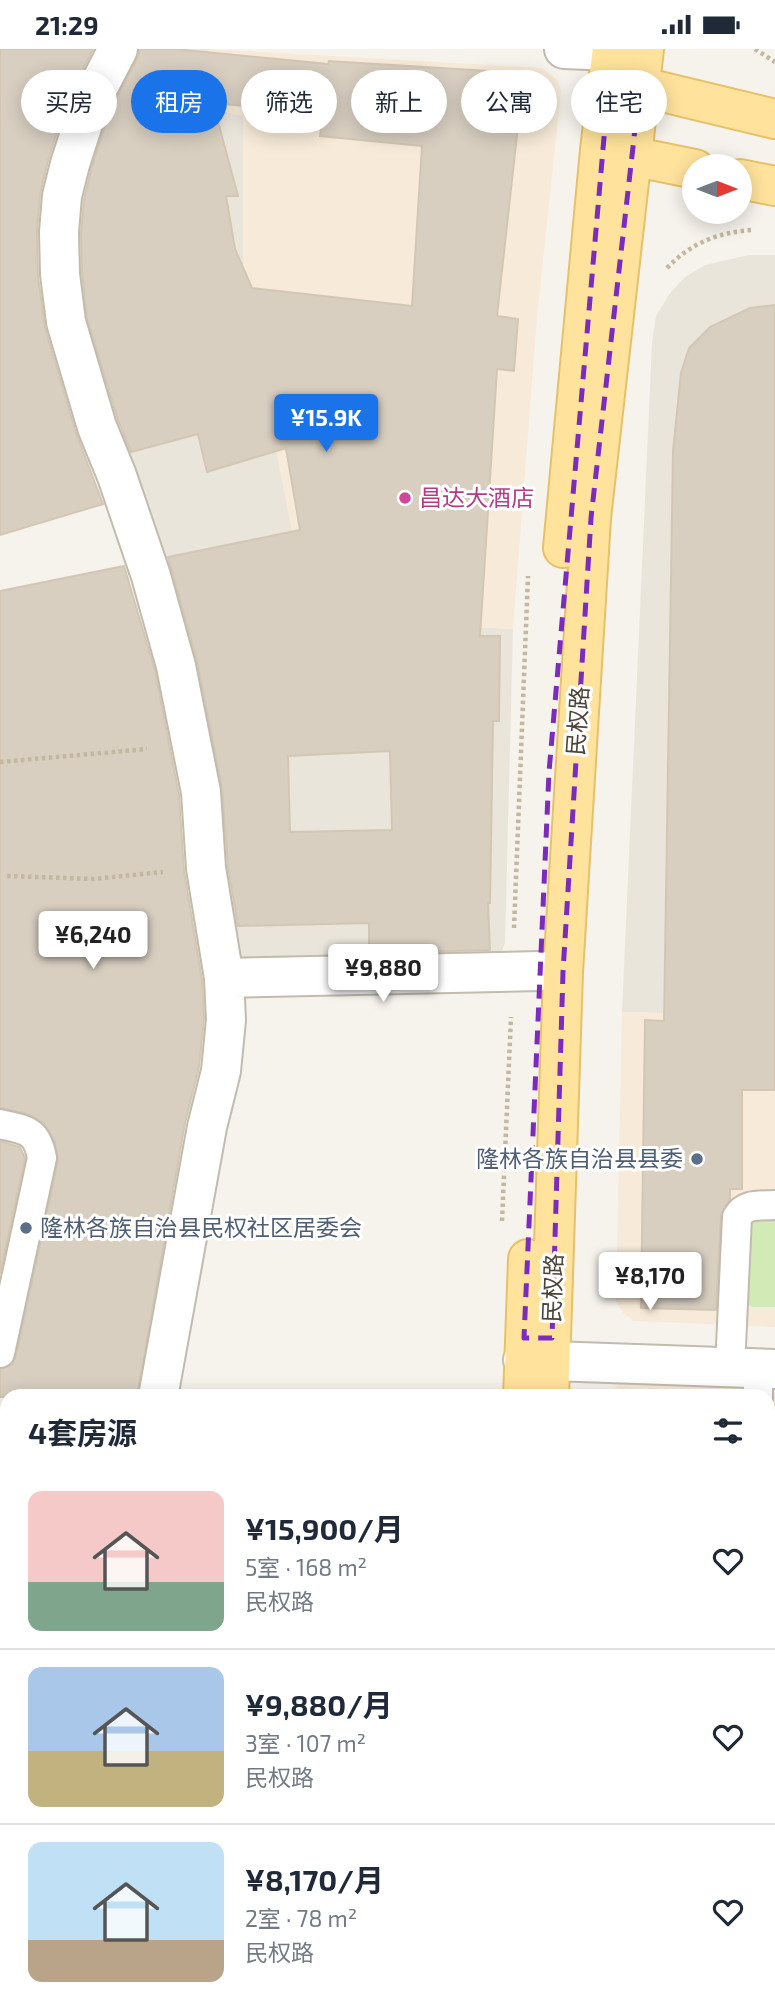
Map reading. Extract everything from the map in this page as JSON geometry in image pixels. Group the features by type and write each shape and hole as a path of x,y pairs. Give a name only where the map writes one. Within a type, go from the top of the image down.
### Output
{"main road":[{"path":"623,63 775,118"},
{"name":"民权路","path":"537,1365 623,63"},
{"path":"616,153 682,166"},
{"name":"民权路","path":"537,1365 527,971 549,772 565,514 616,153"},
{"path":"752,182 775,187"}],"street":[{"path":"118,49 89,105 72,154 62,196 59,232 65,322 97,427 117,476 151,576 176,666 201,792 206,868 225,978 226,1020 221,1072 207,1127 159,1389"},
{"path":"564,49 623,63"},
{"path":"225,978 527,971"},
{"path":"537,1365 759,1366"}],"lane":[{"path":"0,1124 31,1132 40,1144 42,1158 0,1353"},
{"path":"759,1366 737,1217 741,1210 749,1206 775,1205"}],"path":[{"path":"755,49 775,62"},
{"path":"666,269 698,242 718,235 756,229"},
{"path":"502,1222 527,971 528,574"},
{"path":"0,762 164,748 192,741"},
{"path":"7,876 93,880 206,868"}],"highlighted area":[{"path":"609,80 640,85 591,518 563,972 552,1338 524,1338 549,772"}],"shaded area":[{"path":"125,49 209,49 207,70 131,70 131,133 227,133 227,112 241,115 243,283 273,428 357,621 513,629 505,943 502,951 494,957 254,963 243,958 234,949 94,390 69,226 98,133 117,133 117,74"},
{"path":"209,49 544,70 461,70 461,133 557,133 537,317 513,629 357,621 299,568 243,283 243,133 337,133 337,70 241,70 241,116 227,113 227,70 207,70"},
{"path":"557,80 561,91 557,129"},
{"path":"749,255 775,255 775,1016 622,1012 652,343 656,316 670,293 685,277 705,265"},
{"name":"隆林各族自治县县委","path":"622,1012 775,1016 775,1327 634,1321 624,1314 616,1302"},
{"path":"628,1380 775,1383 775,1389 614,1389"}],"green space":[{"path":"757,1218 775,1219 775,1307 752,1307 744,1301 746,1221"}],"building":[{"path":"0,49 93,49 82,70 21,70 21,133 57,133 40,194 38,277 45,328 76,433 103,504 0,535"},
{"path":"140,49 174,49 328,64 329,61 473,70 461,70 461,133 517,133 497,316 518,319 514,371 497,369 480,636 500,636 499,721 493,721 488,903 490,950 369,953 369,923 238,926 228,866 222,788 197,660 168,557 300,530 286,448 207,472 198,434 131,452 118,420 87,318 82,272 81,233 84,200 91,170 103,133 117,133 117,98 131,71 131,133 221,133 238,196 226,196 235,249 252,288 412,306 422,146 320,136 320,133 337,133 337,70 241,70 241,106 227,104 227,70 131,70","holes":["390,751 392,830 290,832 288,756"]},
{"path":"775,305 775,1090 742,1090 742,1189 730,1189 730,1200 721,1215 716,1310 641,1308 645,1020 664,1021 673,451 681,373 689,348 710,327 750,308"},
{"path":"124,566 155,671 179,795 184,871 202,980 204,1019 199,1067 185,1123 138,1389 0,1389 0,1369 12,1365 16,1356 58,1161 55,1142 44,1123 28,1114 0,1108 0,591"},
{"path":"0,1141 20,1147 25,1158 0,1274"}],"place":[{"name":"昌达大酒店","path":"405,498"},
{"name":"隆林各族自治县县委","path":"697,1159"},
{"name":"隆林各族自治县民权社区居委会","path":"26,1228"}]}
